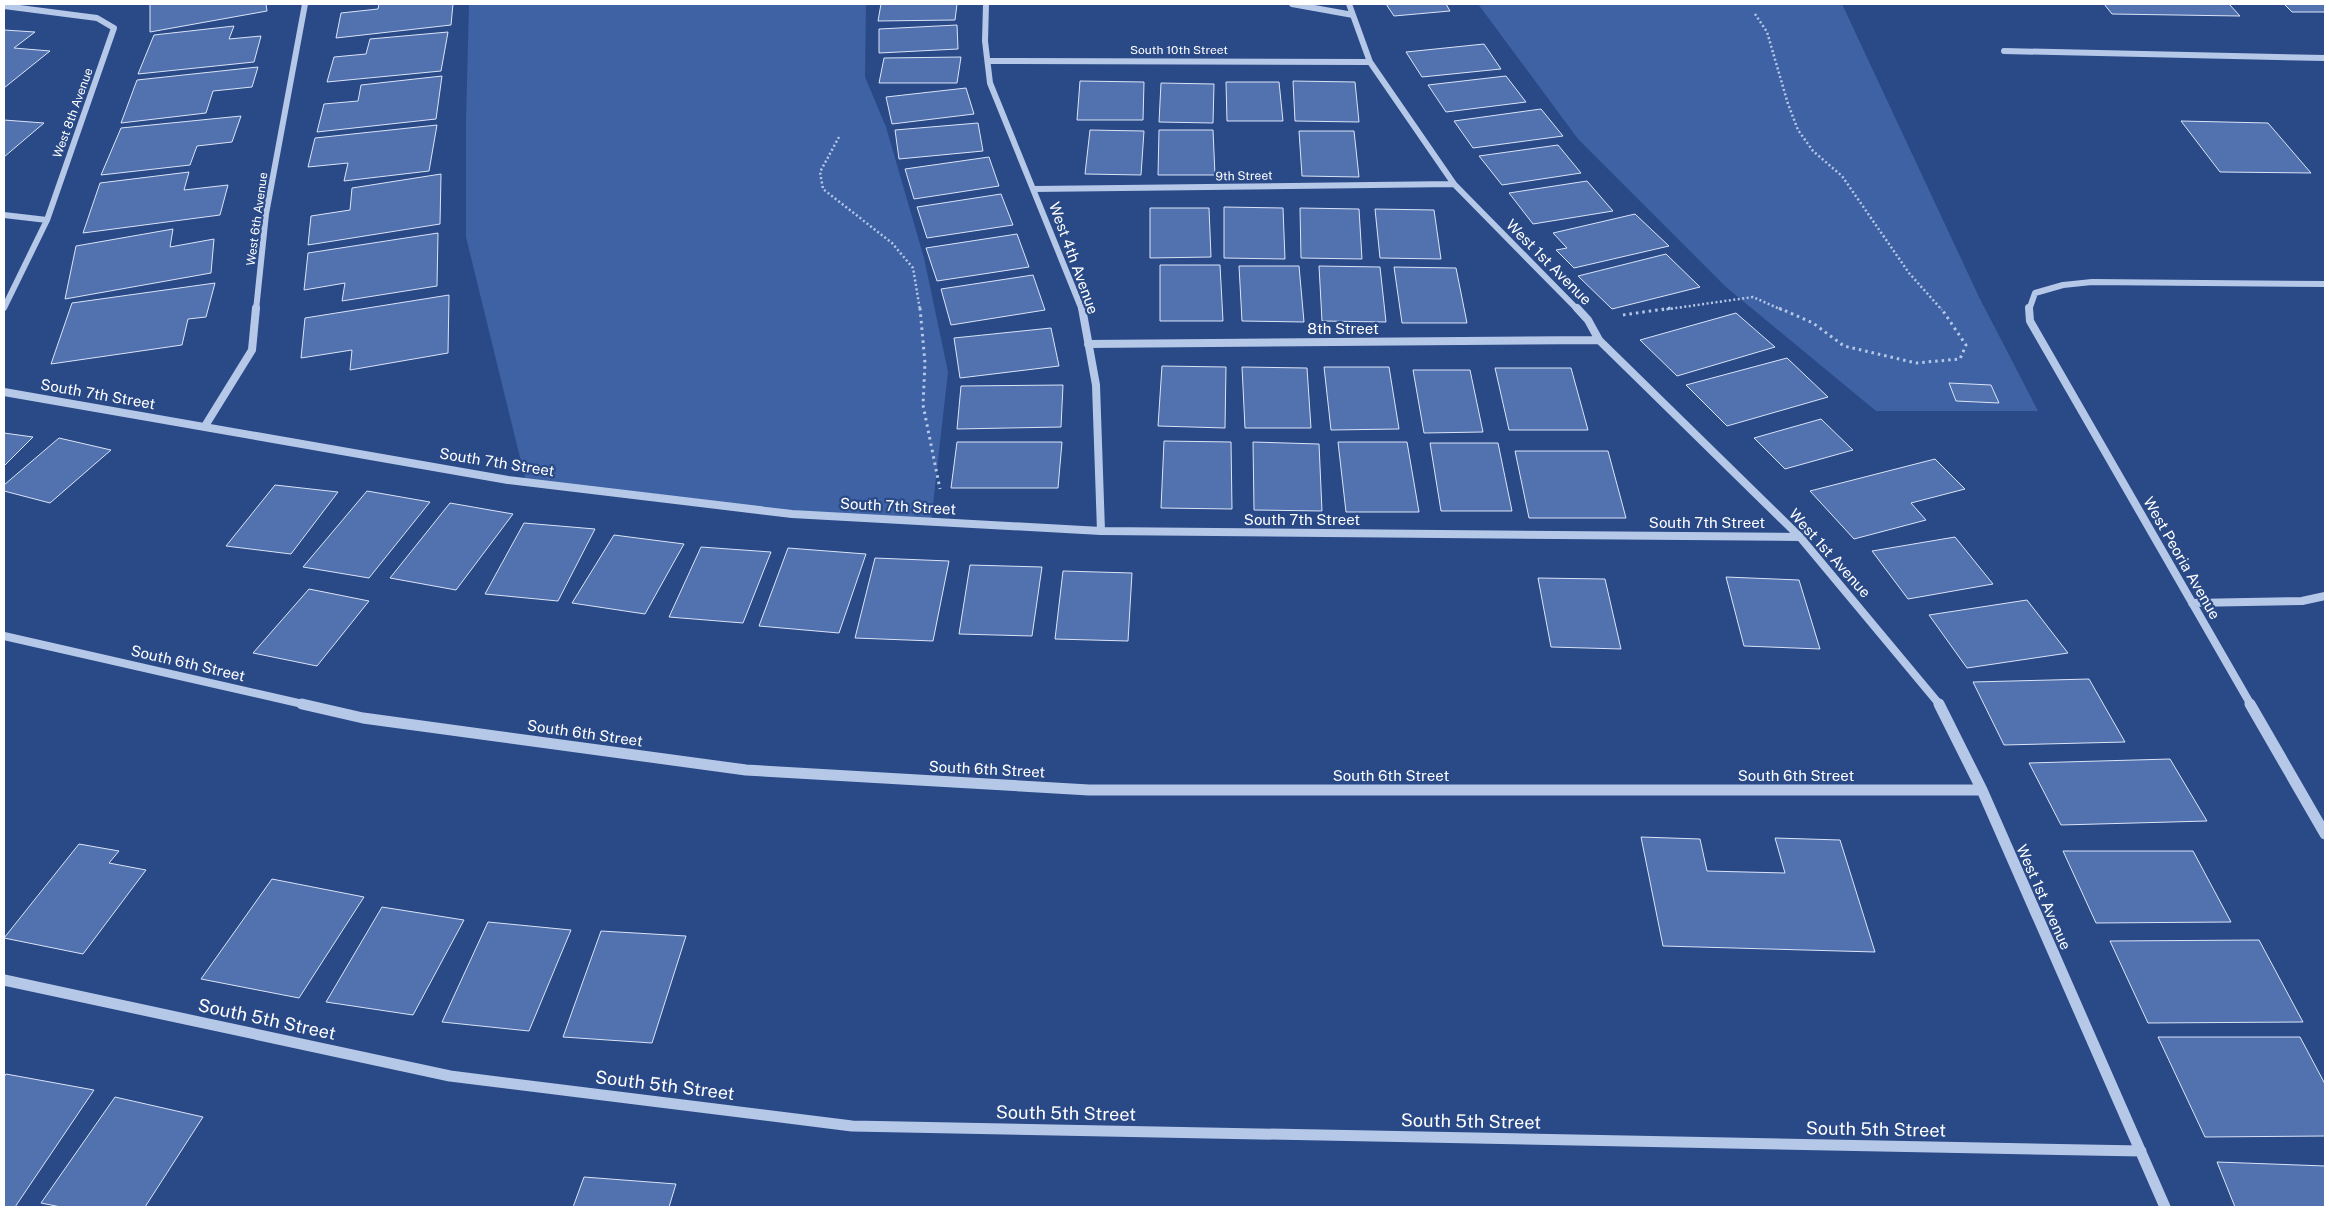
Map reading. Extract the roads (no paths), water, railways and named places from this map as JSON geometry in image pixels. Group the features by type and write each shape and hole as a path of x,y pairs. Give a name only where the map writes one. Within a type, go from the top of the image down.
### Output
{"street":[{"name":"West 6th Avenue","path":"205,426 252,350 266,214 305,4"},
{"name":"West 4th Avenue","path":"986,4 986,41 990,84 1082,308 1096,385 1102,531"},
{"path":"1292,4 1353,15"},
{"name":"West 1st Avenue","path":"1349,4 1370,62 1454,184 1588,320 1599,340 1800,537 1941,706 1982,790 2165,1207"},
{"name":"West 8th Avenue","path":"4,6 97,18 114,28 47,220 4,308"},
{"path":"2004,51 2325,58"},
{"name":"South 10th Street","path":"988,61 1370,62"},
{"name":"9th Street","path":"1034,189 1454,184"},
{"path":"4,215 47,220"},
{"name":"West Peoria Avenue","path":"2325,284 2092,282 2064,285 2035,294 2029,307 2030,321 2325,834"},
{"name":"8th Street","path":"1088,344 1599,340"},
{"name":"South 7th Street","path":"4,392 508,480 654,499 792,514 1102,531 1800,537"},
{"path":"2192,603 2302,601 2325,596"},
{"name":"South 6th Street","path":"4,636 363,718 746,770 1089,790 1982,790"},
{"name":"South 5th Street","path":"4,980 450,1076 852,1126 2141,1151"}]}
